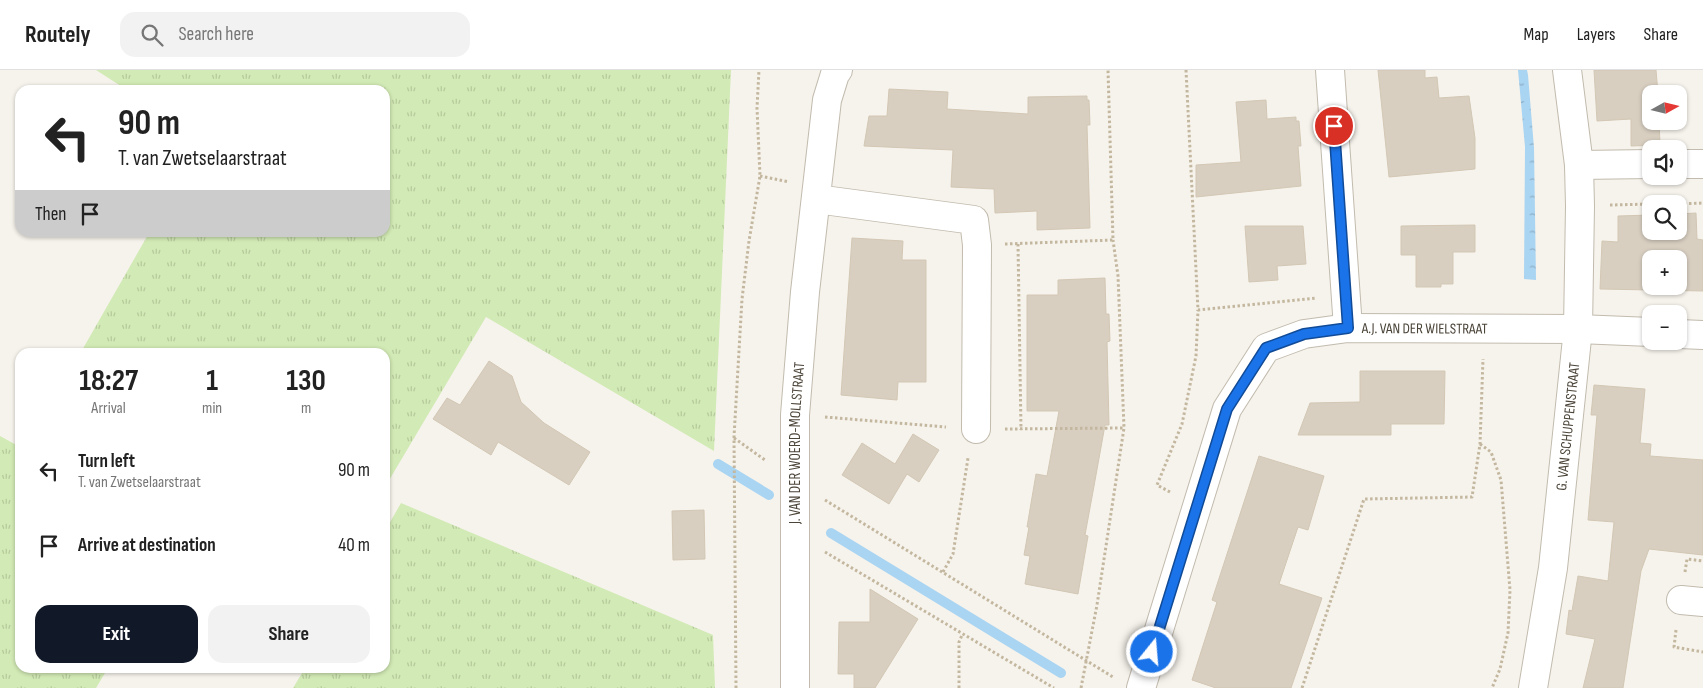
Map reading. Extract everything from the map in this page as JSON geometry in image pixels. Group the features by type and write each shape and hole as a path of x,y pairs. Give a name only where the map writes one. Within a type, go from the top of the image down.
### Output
{"street":[{"name":"J. VAN DER WOERD-MOLLSTRAAT","path":"795,688 795,415 805,292 827,100 838,70"},
{"path":"1330,70 1348,328"},
{"name":"G. VAN SCHUPPENSTRAAT","path":"1533,688 1553,568 1578,329 1579,165 1567,70"},
{"path":"1579,165 1642,164"},
{"path":"1687,164 1703,164"},
{"path":"816,199 974,220 977,245 976,429"},
{"name":"A.J. VAN DER WIELSTRAAT","path":"1141,688 1227,409 1266,348 1304,334 1348,328 1578,329 1642,332"},
{"path":"1687,334 1703,335"}],"path":[{"path":"736,688 734,437 742,299 760,176 757,108 760,70"},
{"path":"1081,688 1097,605 1124,428 1118,276 1113,240 1108,70"},
{"path":"1186,70 1198,310 1196,356 1182,424 1157,485 1197,506"},
{"path":"1687,204 1703,203"},
{"path":"1580,206 1642,204"},
{"path":"977,245 1113,240"},
{"path":"1018,244 1021,430"},
{"path":"1198,310 1346,295"},
{"path":"1302,688 1364,499 1472,498 1480,444 1484,328"},
{"path":"943,572 953,554 971,436 976,429"},
{"path":"734,437 795,482 1115,678"},
{"path":"1480,444 1491,452 1500,480 1510,590 1508,633 1500,669 1492,688"},
{"path":"795,534 1054,688"},
{"path":"959,688 959,642 962,635"}],"green space":[{"path":"96,70 731,70 714,451 486,317 390,479 390,348 83,348 147,237 390,237 390,85 119,85"},
{"path":"0,436 15,444 15,673 105,673 96,688 0,688"},
{"path":"401,503 713,635 715,688 293,688 302,673 390,673 390,522"}],"water":[{"path":"1518,70 1527,70 1528,75 1534,148 1536,280 1524,279 1525,147"}],"building":[{"path":"1378,70 1425,70 1425,78 1437,77 1439,98 1469,96 1475,138 1475,169 1389,177"},
{"path":"1594,70 1656,70 1657,85 1642,85 1642,130 1659,130 1660,140 1642,140 1642,146 1631,146 1631,119 1597,121"},
{"path":"889,89 948,92 947,109 1028,114 1028,97 1087,96 1087,100 1089,100 1090,125 1087,125 1090,228 1037,230 1037,211 995,213 994,189 951,187 953,150 864,146 869,116 887,116"},
{"path":"1266,100 1267,119 1296,117 1296,121 1299,121 1301,146 1298,146 1301,186 1196,197 1196,165 1241,162 1236,102"},
{"path":"1696,213 1697,239 1703,240 1703,291 1687,291 1687,250 1642,250 1642,290 1600,289 1602,241 1618,242 1618,216 1642,215 1642,240 1687,240 1687,214"},
{"path":"1475,225 1475,252 1453,252 1453,284 1441,284 1441,287 1416,287 1416,255 1401,255 1401,226"},
{"path":"1245,226 1303,226 1306,264 1277,266 1278,280 1249,282"},
{"path":"852,238 903,241 902,260 926,260 926,382 898,382 897,400 841,395"},
{"path":"1105,278 1106,314 1109,314 1110,341 1107,342 1109,425 1105,425 1085,535 1088,536 1078,594 1025,584 1030,556 1024,555 1036,474 1047,476 1059,411 1027,411 1027,295 1058,295 1058,280"},
{"path":"489,361 512,376 521,402 544,423 590,452 569,485 498,442 491,455 433,419 447,398 460,405"},
{"path":"1360,371 1445,371 1444,424 1391,424 1391,435 1298,435 1310,403 1360,402"},
{"path":"1594,385 1645,389 1640,443 1651,444 1650,456 1703,460 1703,555 1649,549 1641,571 1623,688 1583,688 1595,639 1566,634 1569,610 1572,611 1578,576 1608,581 1614,522 1588,520 1597,415 1591,415"},
{"path":"913,434 939,450 919,482 907,474 889,504 842,475 862,443 895,464"},
{"path":"1259,456 1324,476 1308,530 1298,527 1279,584 1322,598 1291,688 1216,688 1192,680 1217,602 1212,600"},
{"path":"704,510 705,559 673,560 672,511"},
{"path":"870,589 918,619 875,688 854,688 854,674 838,674 839,622 870,622"}],"waterway":[{"path":"718,464 769,495"},
{"path":"831,533 1061,673"}],"route":[{"path":"1152,652 1227,409 1266,348 1304,334 1348,328 1334,126"}]}
